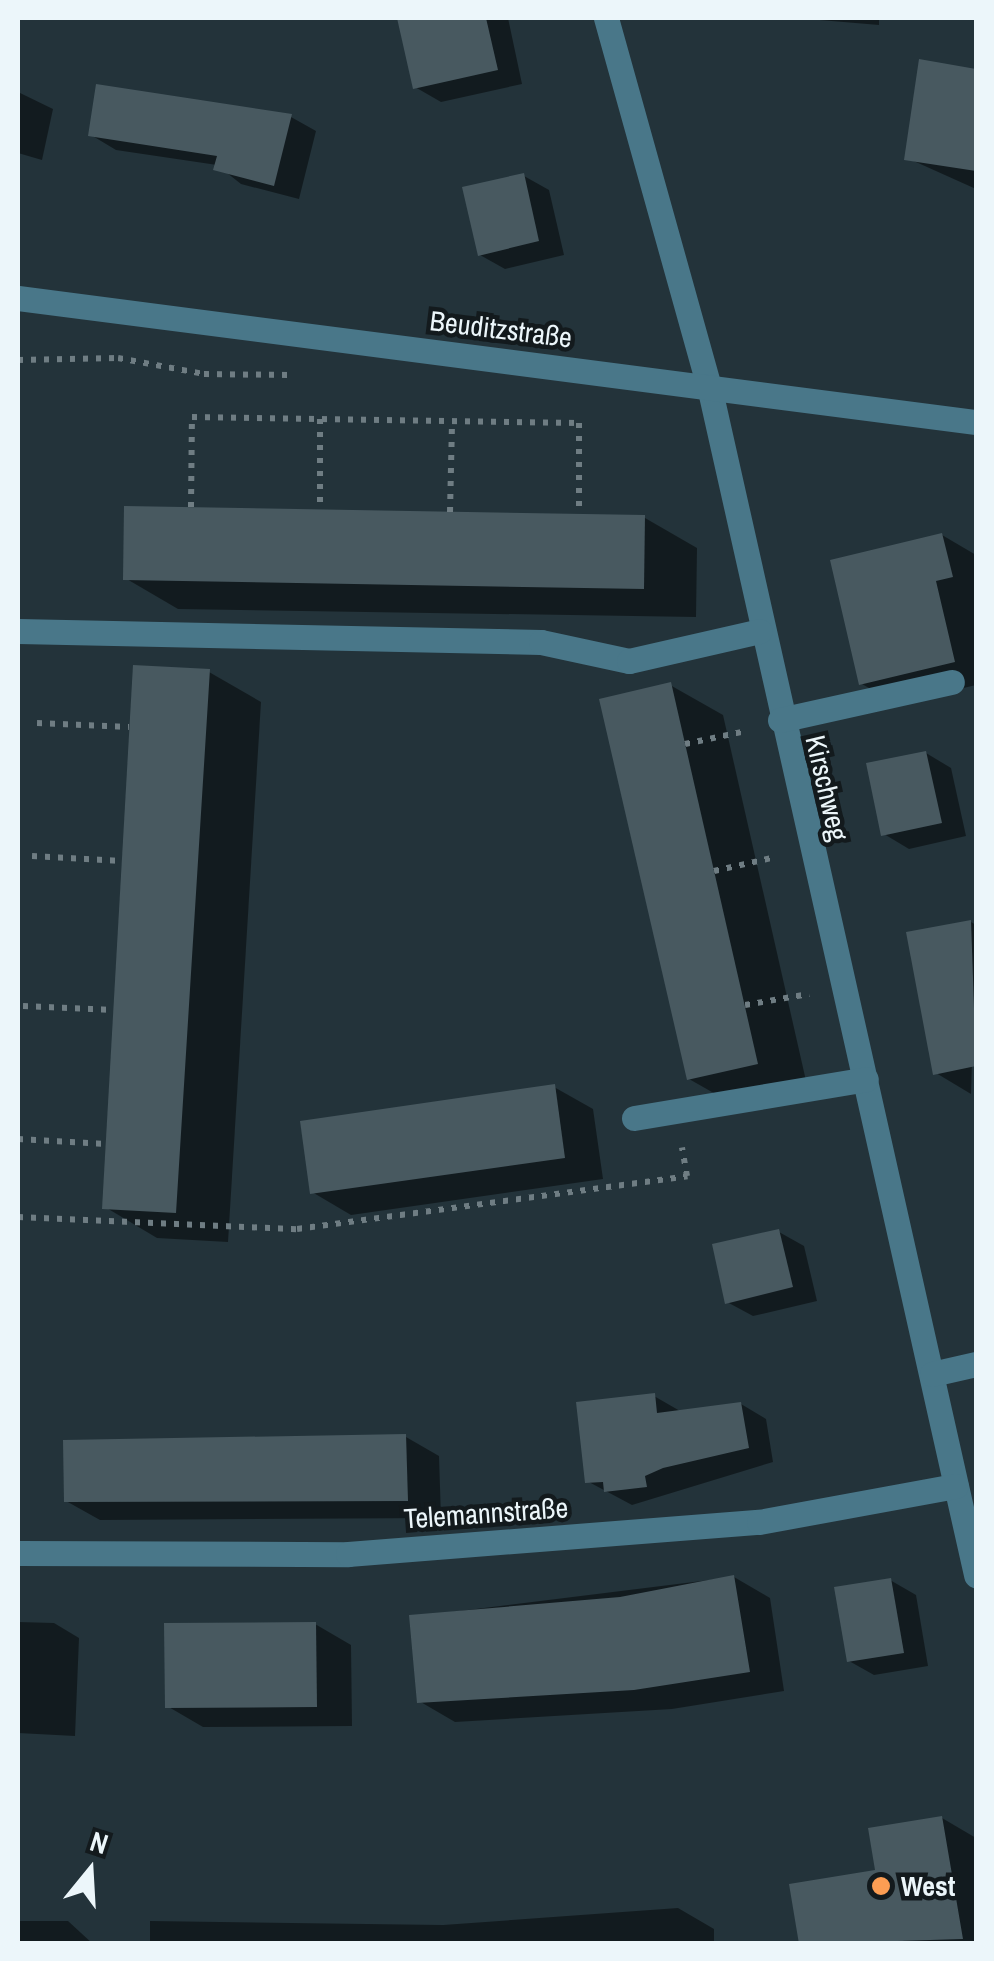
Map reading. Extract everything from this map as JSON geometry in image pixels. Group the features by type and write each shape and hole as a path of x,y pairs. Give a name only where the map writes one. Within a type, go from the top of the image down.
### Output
{"street":[{"name":"Kirschweg","path":"606,18 709,386 780,720 866,1078 976,1576"},
{"name":"Beuditzstraße","path":"18,298 976,422"},
{"path":"18,631 541,642 629,661 760,630"},
{"path":"780,720 952,682"},
{"path":"634,1118 866,1078"},
{"path":"932,1374 976,1364"},
{"name":"Telemannstraße","path":"18,1553 348,1554 759,1522 956,1486"}],"path":[{"path":"18,360 118,358 204,374 309,376"},
{"path":"192,508 192,417 452,421 579,423 579,514"},
{"path":"320,419 320,510"},
{"path":"450,512 452,421"},
{"path":"684,744 780,720"},
{"path":"37,723 130,727"},
{"path":"714,870 811,849"},
{"path":"32,856 122,861"},
{"path":"744,1006 844,988"},
{"path":"23,1006 114,1010"},
{"path":"18,1217 297,1229 688,1176 675,1111"},
{"path":"18,1139 106,1144"}],"building":[{"path":"397,18 486,18 498,70 413,89"},
{"path":"919,59 976,69 976,171 904,160"},
{"path":"96,84 292,114 274,186 213,170 217,156 88,136"},
{"path":"524,173 539,241 478,256 462,187"},
{"path":"124,506 645,515 644,589 123,580"},
{"path":"942,533 953,577 936,581 955,662 859,685 830,560"},
{"path":"133,665 210,669 176,1213 102,1209"},
{"path":"671,682 758,1064 687,1080 599,699"},
{"path":"926,751 942,823 881,836 866,763"},
{"path":"971,920 976,1066 933,1075 906,932"},
{"path":"555,1084 565,1158 310,1194 300,1121"},
{"path":"779,1229 793,1287 725,1304 712,1244"},
{"path":"655,1393 657,1413 741,1402 749,1448 663,1468 645,1476 647,1487 604,1492 603,1482 585,1483 576,1402"},
{"path":"406,1434 408,1501 64,1502 63,1440"},
{"path":"734,1575 750,1672 634,1690 417,1703 409,1615 620,1597"},
{"path":"891,1578 904,1653 847,1662 834,1587"},
{"path":"316,1622 317,1707 165,1708 164,1623"},
{"path":"942,1816 963,1939 799,1944 789,1884 875,1870 868,1828"}],"place":[{"name":"West","path":"881,1886"}]}
